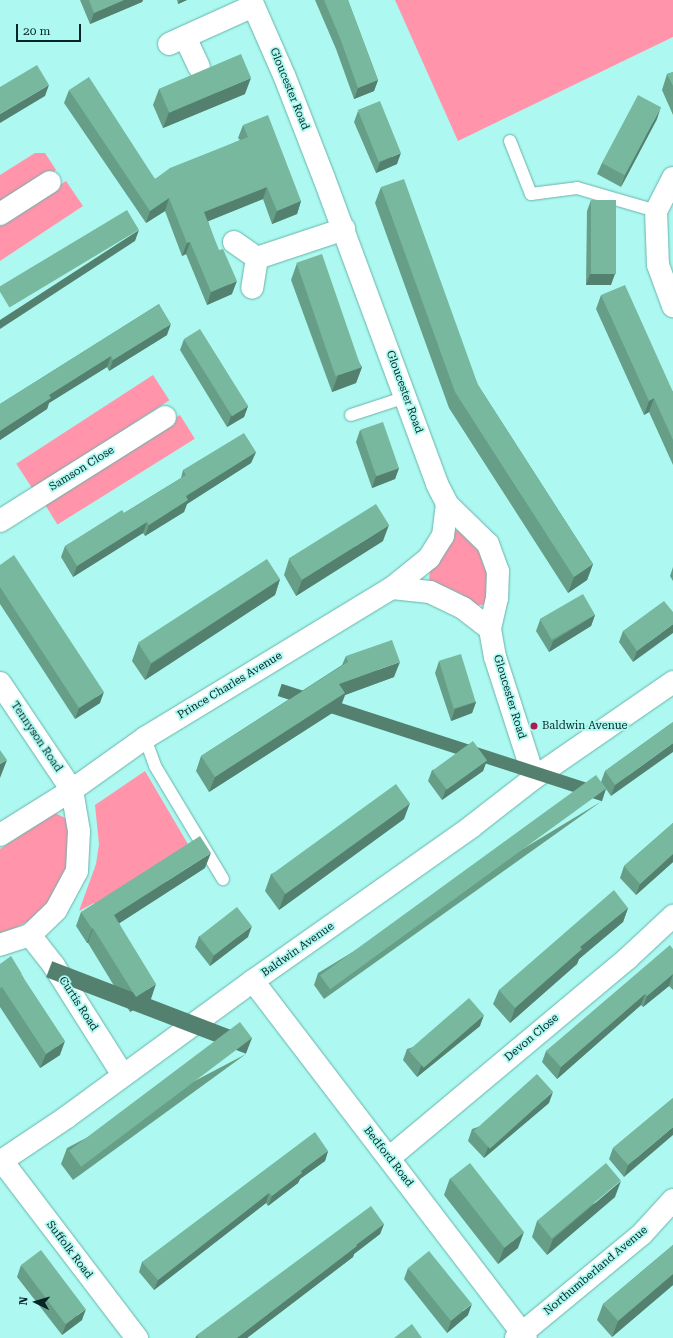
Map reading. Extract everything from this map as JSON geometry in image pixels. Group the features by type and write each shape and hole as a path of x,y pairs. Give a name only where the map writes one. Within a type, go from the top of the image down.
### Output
{"street":[{"path":"199,67 177,41 252,3"},
{"name":"Gloucester Road","path":"252,3 284,74 344,229 437,484 448,504 488,544 498,571 497,598 490,629 495,657 534,778"},
{"path":"673,178 656,211 658,265 673,306"},
{"path":"0,214 50,182"},
{"path":"257,258 344,229"},
{"path":"234,242 257,258"},
{"path":"252,288 257,258"},
{"name":"Samson Close","path":"0,521 165,417"},
{"name":"Prince Charles Avenue","path":"0,836 72,790 145,738 392,588 429,558 443,536 448,504"},
{"path":"392,588 430,592 463,608 490,629"},
{"name":"Baldwin Avenue","path":"1,1162 471,827 534,778 673,682"},
{"name":"Tennyson Road","path":"0,684 72,790"},
{"path":"0,945 30,935 56,910 77,871 79,831 72,790"},
{"name":"Devon Close","path":"389,1158 628,958 673,916"},
{"name":"Curtis Road","path":"30,935 54,966 124,1075"},
{"name":"Bedford Road","path":"253,981 389,1158 521,1336"},
{"name":"Suffolk Road","path":"1,1162 137,1338"},
{"name":"Northumberland Avenue","path":"521,1336 642,1234 673,1200"}],"lane":[{"path":"510,141 531,194 577,188 656,211"},
{"path":"352,415 406,397"},
{"path":"145,738 155,766 223,879"}],"shaded area":[{"path":"395,0 673,0 673,37 458,141"},
{"path":"35,153 45,153 56,170 0,206 0,175"},
{"path":"66,181 83,206 0,261 0,225"},
{"path":"153,375 169,400 33,489 16,464"},
{"path":"180,415 195,439 57,525 43,501"},
{"path":"460,529 479,549 489,572 490,597 484,605 474,605 461,594 448,588 433,585 429,579 430,571 453,532"},
{"path":"145,771 192,851 99,911 94,903 79,911 96,864 99,844 95,805"},
{"path":"55,813 69,820 67,868 57,894 35,918 0,936 0,849"}],"building":[{"path":"89,0 124,0 94,13"},
{"path":"324,0 348,0 378,80 358,88 340,38"},
{"path":"241,54 251,78 169,113 159,89"},
{"path":"37,65 49,85 0,114 0,87"},
{"path":"673,72 673,86 667,74"},
{"path":"89,77 155,179 170,168 248,137 243,125 268,115 301,201 277,211 267,187 204,212 219,250 223,249 237,281 211,292 190,242 187,243 169,198 150,211 69,90"},
{"path":"638,95 661,107 625,175 602,163"},
{"path":"380,101 401,153 379,162 358,110"},
{"path":"404,179 478,385 593,564 574,577 455,392 381,187"},
{"path":"591,200 616,200 616,274 591,274"},
{"path":"127,210 139,230 9,307 0,292 0,286"},
{"path":"322,254 361,367 336,376 296,263"},
{"path":"625,285 673,392 673,440 654,398 649,401 601,295"},
{"path":"159,304 171,324 113,360 111,356 49,395 51,398 0,431 0,404"},
{"path":"200,329 248,406 232,416 184,339"},
{"path":"383,422 399,468 376,476 360,430"},
{"path":"244,433 256,452 186,496 188,500 149,525 147,522 77,566 65,546 122,510 124,513 186,475 183,470"},
{"path":"376,504 389,525 302,580 289,559"},
{"path":"14,555 104,692 79,708 0,587 0,565"},
{"path":"267,559 280,579 151,663 138,643"},
{"path":"583,594 595,615 552,640 540,619"},
{"path":"664,601 673,612 673,624 637,651 623,631"},
{"path":"392,640 400,662 339,684 345,693 215,777 201,756 348,662 346,656"},
{"path":"461,654 476,702 454,709 439,661"},
{"path":"673,722 673,743 615,785 605,771"},
{"path":"473,741 487,760 447,790 433,770"},
{"path":"0,750 7,760 0,764"},
{"path":"596,775 606,789 330,989 320,975"},
{"path":"396,784 410,803 286,894 271,875"},
{"path":"673,823 673,854 640,884 624,866"},
{"path":"200,836 211,853 114,915 156,984 136,997 93,928 92,929 81,912"},
{"path":"614,890 628,908 580,947 582,949 515,1008 499,990"},
{"path":"237,907 252,926 214,955 199,937"},
{"path":"670,945 673,949 673,974 647,996 645,994 561,1067 546,1051"},
{"path":"11,956 21,974 65,1041 46,1054 2,987 0,988 0,964"},
{"path":"469,998 484,1015 424,1068 409,1050"},
{"path":"240,1022 252,1038 81,1167 69,1151"},
{"path":"537,1074 553,1092 490,1149 474,1131"},
{"path":"673,1098 673,1127 628,1165 613,1148"},
{"path":"315,1132 328,1151 301,1171 302,1173 272,1196 269,1193 158,1280 142,1262"},
{"path":"470,1163 524,1232 504,1248 450,1178"},
{"path":"606,1163 621,1181 552,1238 537,1221"},
{"path":"371,1206 384,1224 356,1245 357,1246 237,1338 199,1338 197,1335"},
{"path":"673,1245 673,1274 618,1321 603,1304"},
{"path":"41,1250 86,1309 66,1324 21,1265"},
{"path":"429,1251 472,1304 451,1321 408,1268"},
{"path":"412,1324 422,1338 394,1338"}],"place":[{"name":"Baldwin Avenue","path":"534,726"}]}
